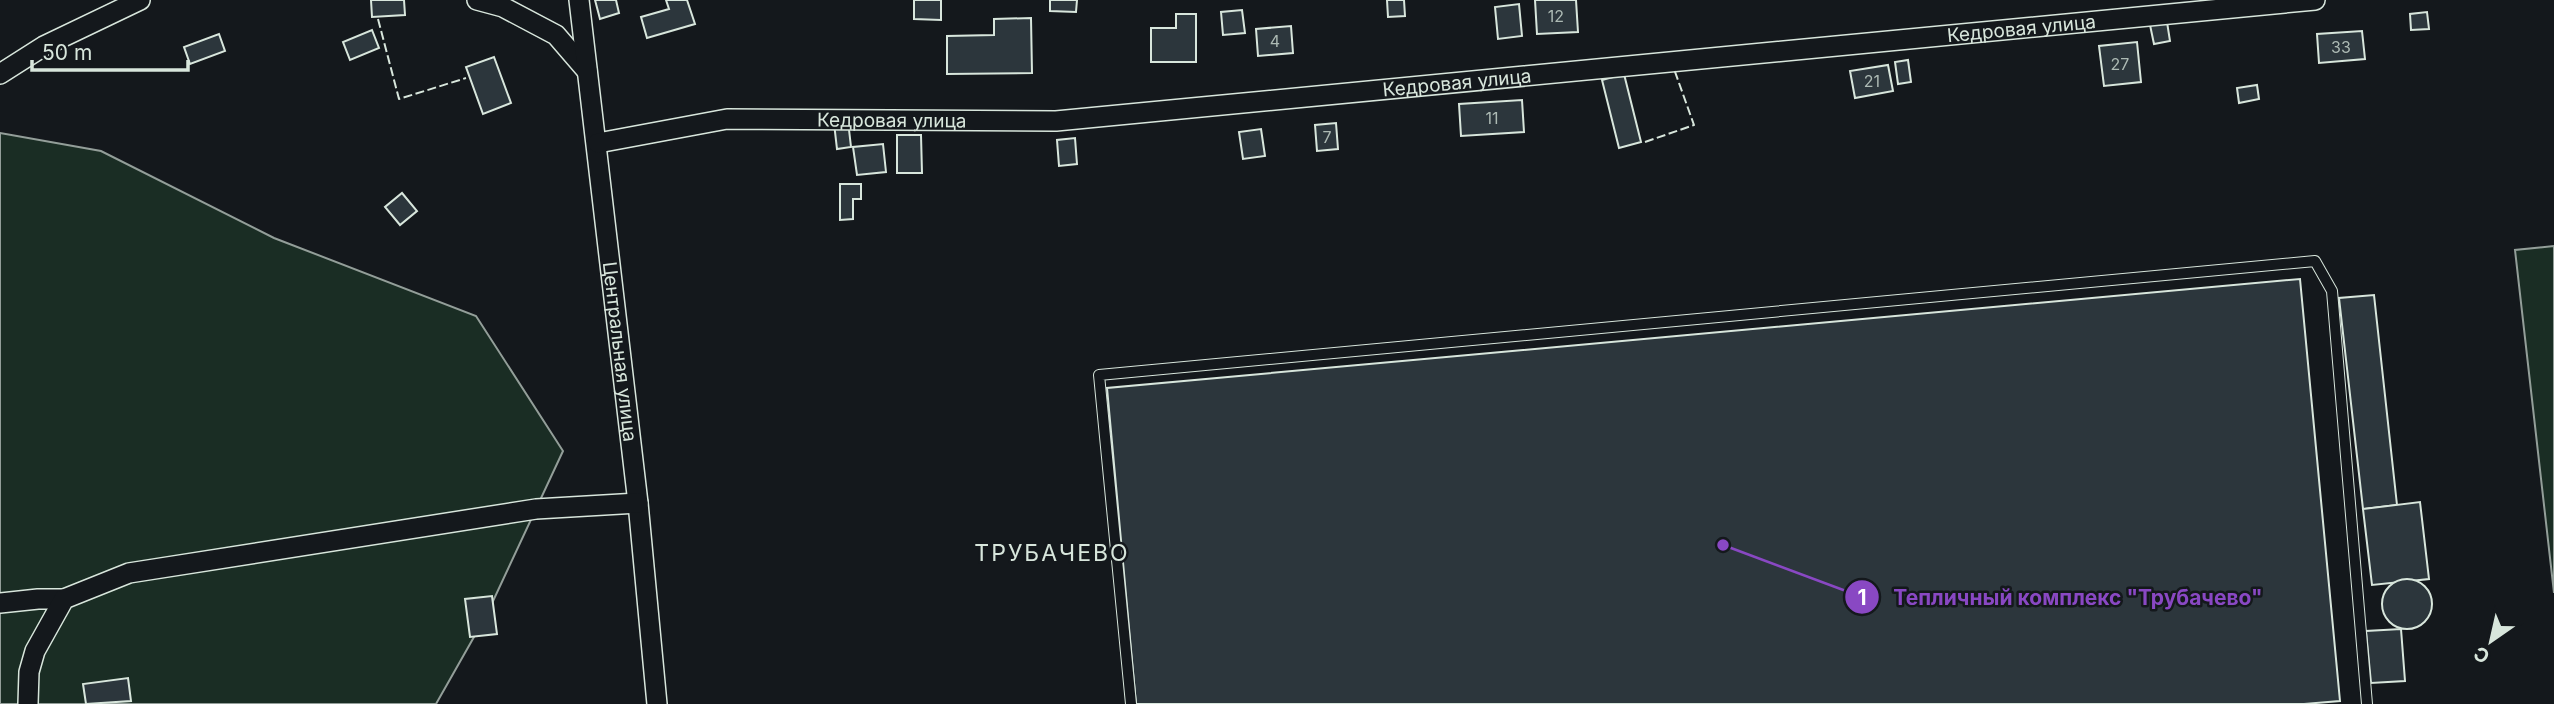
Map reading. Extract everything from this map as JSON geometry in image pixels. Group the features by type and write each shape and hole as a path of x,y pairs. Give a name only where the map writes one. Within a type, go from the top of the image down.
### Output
{"street":[{"path":"0,74 44,46 139,0"},
{"path":"478,0 492,0"},
{"path":"478,0 503,7 556,34 588,72"},
{"name":"Центральная улица","path":"579,0 598,143 638,503 657,704"},
{"name":"Кедровая улица","path":"598,143 727,119 1056,121 2315,0"},
{"path":"0,603 64,599 130,573 536,509 638,503"},
{"path":"27,704 29,672 35,651 64,599"}],"lane":[{"path":"1131,704 1100,375 2315,261 2332,291 2367,704"}],"green space":[{"path":"0,133 101,151 274,238 476,316 563,451 487,614 436,704 0,704"},
{"path":"2554,246 2554,593 2515,250"}],"building":[{"path":"371,0 404,0 405,15 372,17"},
{"path":"595,0 616,0 619,13 600,19"},
{"path":"666,0 687,0 695,24 647,38 641,17 669,9"},
{"path":"914,0 941,0 941,20 914,19"},
{"path":"1050,0 1077,0 1076,12 1050,11"},
{"path":"1387,0 1404,0 1405,16 1388,17"},
{"path":"1535,0 1576,0 1578,32 1537,34"},
{"path":"1519,4 1522,36 1498,39 1495,7"},
{"path":"1242,10 1245,33 1223,35 1221,12"},
{"path":"2427,12 2429,29 2411,30 2410,14"},
{"path":"1176,14 1196,14 1196,62 1151,62 1151,28 1176,28"},
{"path":"1031,18 1032,73 947,74 947,36 994,35 994,19"},
{"path":"2167,22 2170,41 2154,44 2150,25"},
{"path":"1291,26 1293,53 1258,56 1256,29"},
{"path":"372,30 379,48 350,60 343,42"},
{"path":"2362,31 2365,59 2319,63 2317,34"},
{"path":"219,34 225,51 190,64 184,47"},
{"path":"2137,42 2141,82 2104,86 2099,46"},
{"path":"494,57 511,103 483,114 466,67"},
{"path":"1908,60 1911,82 1898,84 1895,62"},
{"path":"1888,65 1893,91 1855,98 1850,71"},
{"path":"1624,74 1641,142 1619,148 1602,80"},
{"path":"2257,85 2259,99 2239,103 2237,88"},
{"path":"1522,100 1524,132 1461,136 1459,104"},
{"path":"848,121 851,147 837,149 834,123"},
{"path":"1336,123 1338,149 1317,151 1315,125"},
{"path":"1261,129 1265,156 1243,159 1239,132"},
{"path":"897,135 921,135 922,173 897,173"},
{"path":"1075,138 1077,164 1059,166 1057,140"},
{"path":"883,144 886,172 857,175 853,147"},
{"path":"840,184 861,184 861,199 853,199 853,219 840,220"},
{"path":"402,193 417,211 400,225 385,207"},
{"path":"2300,279 2340,701 2304,704 1136,704 1107,388"},
{"path":"2374,295 2397,505 2363,509 2339,298"},
{"path":"2420,502 2429,579 2372,585 2363,509"},
{"path":"2407,579 2425,586 2432,604 2425,622 2407,629 2389,622 2382,604 2389,586"},
{"path":"492,596 497,634 470,637 465,599"},
{"path":"2401,629 2405,681 2371,683 2366,631"},
{"path":"128,678 131,701 86,704 83,684"}],"fence":[{"path":"378,19 399,99 466,78"},
{"path":"1645,142 1694,125 1674,69"}],"place":[{"name":"Тепличный комплекс \"Трубачево\"","path":"1723,545"}],"district":[{"name":"ТРУБАЧЕВО","path":"1052,553"}]}
